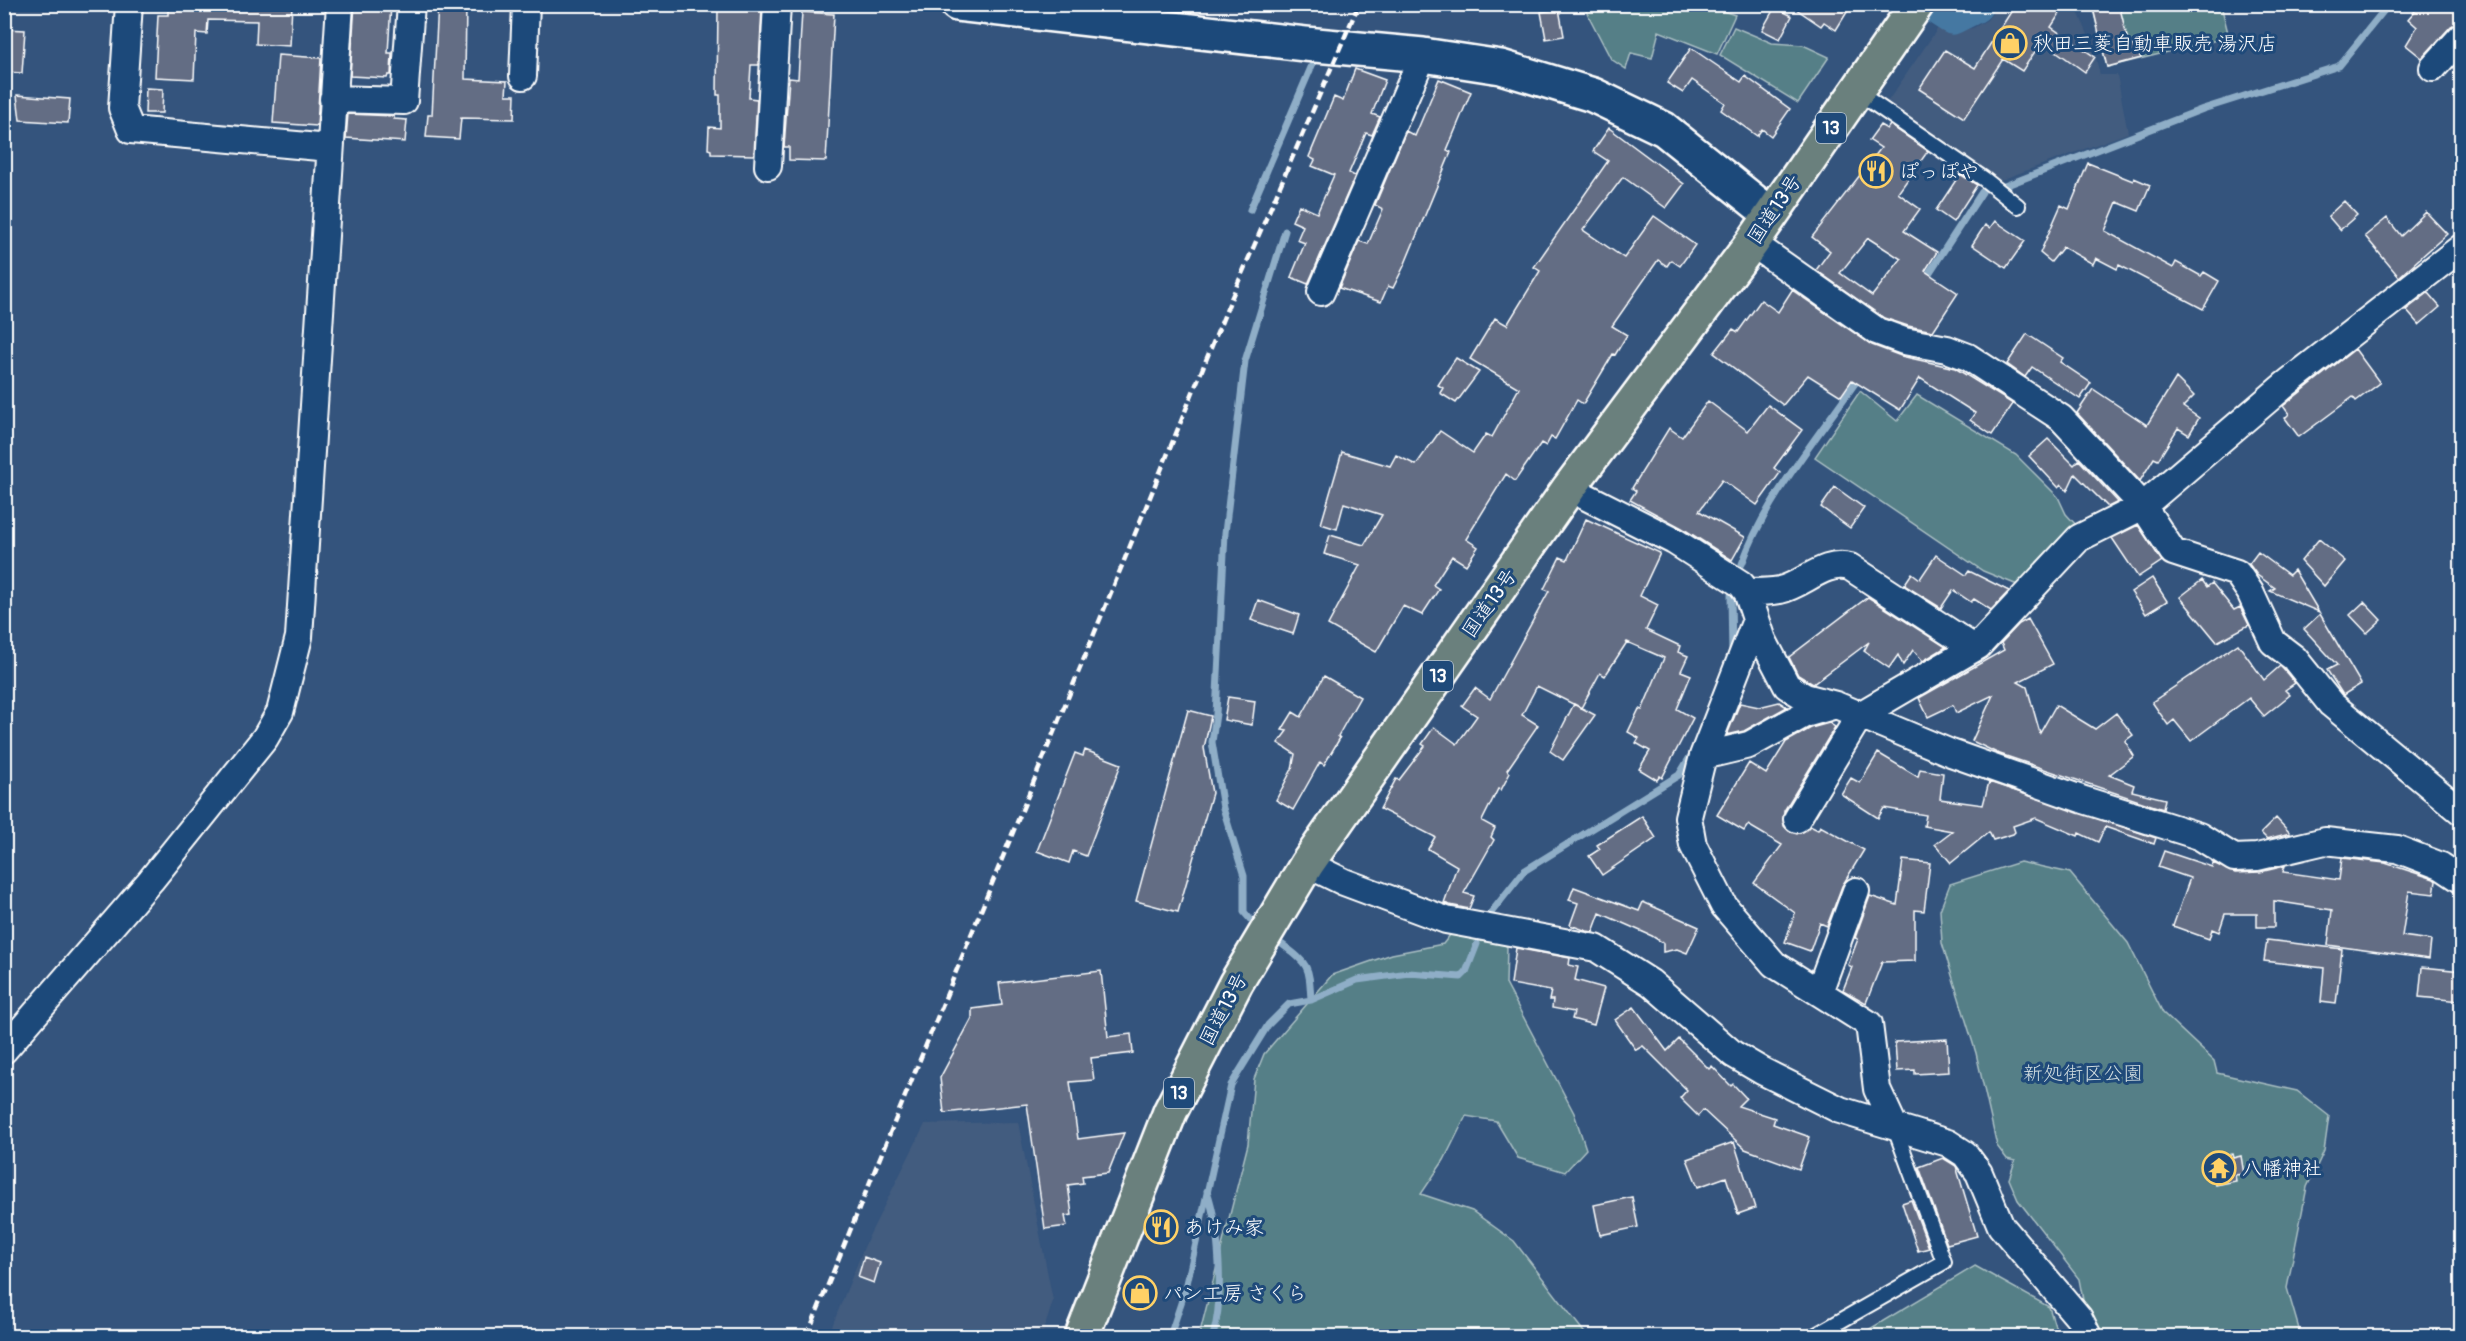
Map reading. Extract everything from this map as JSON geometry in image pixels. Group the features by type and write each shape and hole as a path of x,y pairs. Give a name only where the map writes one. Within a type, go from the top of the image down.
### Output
{"highway":[{"name":"国道13号","path":"1082,1336 1170,1112 1236,983 1307,864 1569,488 1752,243 1917,4"}],"street":[{"path":"129,4 122,108 130,130 330,148"},
{"path":"4,1050 152,880 265,738 280,712 299,637 340,4"},
{"path":"333,99 404,102 411,4"},
{"path":"522,76 526,4"},
{"path":"768,166 777,4"},
{"path":"957,4 1305,44 1423,55 1501,67 1593,95 1664,129 1770,214"},
{"path":"2433,68 2462,36"},
{"path":"1321,292 1423,55"},
{"path":"1752,243 1877,331 1904,341 1947,349 1968,357 2061,418 2143,506 2173,552 2237,573 2250,592 2273,642 2294,658 2331,704 2462,812"},
{"path":"1797,819 1860,715 1974,648 2079,538 2143,506 2286,384 2462,247"},
{"path":"1569,488 1674,541 1741,584 1747,592 1763,640 1787,686 1806,697 1836,705 1962,757 2084,800 2199,836 2234,858 2257,857 2325,841 2397,849 2441,866 2462,880"},
{"path":"1747,592 1782,590 1828,567 1840,564 1850,567 1974,648"},
{"path":"1756,620 1703,756 1688,817 1693,845 1724,906 1774,964 1869,1024 1877,1089 1894,1126"},
{"path":"1703,756 1749,745 1805,714 1836,705"},
{"path":"1307,864 1344,882 1446,920 1596,948 1651,983 1733,1054 1840,1110 1948,1143 1965,1154 1979,1173 2001,1226 2079,1318 2088,1336"},
{"path":"1819,992 1856,891"}],"lane":[{"path":"1856,91 1984,179 2018,206"},
{"path":"1814,1336 1944,1262 1894,1126"}],"shaded area":[{"path":"1999,5 2075,5 2093,46 2100,75 2117,75 2128,133 1998,181 1888,101 1938,28 1955,31 1973,28 1987,20"},
{"path":"1018,1122 1053,1301 1042,1336 828,1336 867,1240 925,1124"}],"green space":[{"path":"1583,5 1706,5 1735,15 1717,54 1659,31 1652,58 1631,53 1626,69 1611,59"},
{"path":"2092,5 2221,5 2229,37 2107,67"},
{"path":"1734,27 1772,43 1803,45 1829,57 1798,103 1720,55"},
{"path":"1860,391 1897,421 1917,395 2016,455 2058,497 2066,514 2077,526 2020,586 1983,571 1815,457"},
{"name":"新処街区公園","path":"2020,862 2070,873 2128,943 2163,1013 2214,1061 2217,1073 2297,1091 2329,1116 2324,1151 2307,1187 2287,1288 2301,1336 2090,1336 2079,1279 2018,1200 2009,1179 2015,1161 2007,1159 1997,1146 1976,1053 1942,943 1940,910 1950,884"},
{"path":"1454,930 1493,931 1507,947 1506,984 1574,1113 1586,1149 1565,1172 1518,1158 1496,1121 1466,1116 1444,1160 1421,1194 1472,1211 1514,1241 1587,1336 1199,1336 1248,1144 1254,1079 1264,1054 1332,975 1392,954 1443,944"},
{"path":"1975,1266 2049,1307 2058,1336 1858,1336"}],"building":[{"path":"168,4 292,4 290,46 256,44 257,21 208,20 207,34 196,33 194,79 155,77 158,15 168,15"},
{"path":"355,4 391,4 388,53 392,53 391,75 387,78 350,76"},
{"path":"438,4 466,4 465,79 507,81 506,95 515,95 514,119 461,118 459,139 426,137 428,115 432,115"},
{"path":"1789,4 1852,4 1836,30 1824,22 1821,26"},
{"path":"2016,4 2066,4 2051,27 2095,57 2085,72 2042,41 2022,71 2003,59 1964,118 1919,89 1945,50 1975,68"},
{"path":"2092,4 2119,4 2127,37 2141,58 2107,67"},
{"path":"2421,4 2462,4 2462,21 2451,26 2422,58 2406,45 2417,27 2408,19"},
{"path":"718,7 762,8 759,65 751,65 749,98 757,99 754,155 711,154 711,150 708,149 709,127 720,128 720,95 717,95"},
{"path":"1775,7 1792,16 1780,39 1762,30"},
{"path":"1559,9 1564,36 1546,39 1541,12"},
{"path":"802,12 834,14 826,161 789,160 789,147 784,147 789,78 798,79"},
{"path":"4,29 25,30 22,73 4,72"},
{"path":"1691,48 1741,82 1745,76 1790,109 1771,136 1762,129 1757,136 1721,110 1725,103 1692,80 1683,93 1667,83"},
{"path":"278,55 321,58 317,126 273,123"},
{"path":"1355,69 1385,80 1372,114 1380,117 1372,135 1366,133 1349,173 1355,176 1308,284 1291,277 1305,243 1297,240 1303,226 1292,221 1299,205 1317,213 1334,175 1312,166 1315,160 1309,157 1334,97 1343,101"},
{"path":"1439,79 1471,92 1447,150 1451,152 1404,266 1393,288 1388,286 1381,302 1339,288 1359,241 1368,244 1383,209 1375,205 1406,131 1415,136"},
{"path":"146,88 163,89 162,113 145,113"},
{"path":"17,95 70,99 68,123 20,120"},
{"path":"348,114 394,116 394,119 407,120 405,142 346,138"},
{"path":"1880,125 1887,129 1890,125 1928,151 1898,193 1920,209 1904,231 1937,252 1925,271 1958,293 1933,331 1884,318 1816,270 1830,251 1812,237 1881,148 1869,140","holes":["1868,238 1901,259 1872,296 1840,273"]},
{"path":"1609,128 1684,184 1666,208 1623,177 1583,230 1624,258 1654,216 1695,245 1680,266 1671,260 1667,266 1658,260 1612,326 1627,335 1583,404 1577,400 1555,439 1551,437 1546,446 1541,443 1515,481 1506,474 1466,539 1478,547 1466,565 1452,556 1433,585 1439,589 1422,615 1403,606 1376,652 1328,625 1360,565 1324,554 1330,535 1364,545 1382,515 1344,503 1337,529 1321,524 1342,452 1390,466 1396,455 1416,465 1440,431 1473,453 1486,434 1492,437 1519,388 1470,359 1495,318 1507,325 1540,271 1534,267 1608,161 1593,151"},
{"path":"2088,163 2133,181 2134,178 2150,185 2139,211 2117,202 2105,231 2173,268 2176,262 2201,276 2204,272 2219,281 2203,309 2119,265 2117,269 2096,258 2093,264 2063,247 2051,262 2040,253 2061,205 2069,209"},
{"path":"1960,174 1977,185 1953,222 1936,210"},
{"path":"2344,201 2357,215 2340,230 2328,216"},
{"path":"2426,212 2447,234 2399,277 2365,236 2387,218 2401,236"},
{"path":"1995,221 2025,241 2006,268 1972,245 1985,225 1990,228"},
{"path":"1792,290 1872,345 1901,356 1955,368 2013,404 1992,435 1970,420 1975,413 1920,378 1900,410 1852,380 1841,396 1808,375 1783,405 1714,353 1733,329 1738,332 1761,300 1778,312"},
{"path":"2428,293 2440,307 2419,325 2406,310"},
{"path":"2027,334 2063,358 2060,362 2091,383 2080,399 2032,367 2025,377 2007,364"},
{"path":"2355,349 2380,383 2356,401 2353,397 2299,437 2285,418 2289,414 2283,406"},
{"path":"1456,358 1479,372 1456,403 1440,393 1443,388 1438,385"},
{"path":"2176,378 2194,396 2183,407 2199,418 2189,435 2178,428 2158,460 2154,458 2140,481 2077,413 2093,389 2147,425"},
{"path":"1708,401 1748,431 1768,405 1802,430 1774,468 1780,473 1757,505 1722,480 1699,511 1745,537 1732,560 1682,528 1630,500 1636,491 1632,488 1669,428 1682,437"},
{"path":"2048,439 2074,465 2079,460 2118,502 2108,507 2075,474 2067,491 2061,484 2058,487 2029,456"},
{"path":"1835,487 1864,508 1850,528 1821,507"},
{"path":"1586,519 1660,553 1640,596 1658,605 1646,630 1680,646 1678,652 1688,656 1681,671 1691,675 1677,709 1693,718 1662,778 1660,776 1657,780 1639,769 1650,751 1636,743 1639,738 1628,732 1639,709 1642,710 1664,658 1627,642 1605,676 1600,673 1581,708 1537,686 1522,715 1538,725 1507,770 1510,773 1501,790 1498,789 1482,821 1495,828 1491,837 1494,840 1464,893 1474,896 1469,909 1444,903 1457,866 1428,849 1435,837 1380,809 1396,779 1399,780 1425,746 1422,744 1434,727 1457,744 1477,716 1462,706 1475,688 1490,699 1549,591 1544,589 1560,557 1567,560"},
{"path":"2138,525 2162,561 2138,577 2112,538"},
{"path":"2319,539 2345,561 2324,586 2301,561"},
{"path":"2258,552 2289,575 2294,570 2319,612 2270,591 2275,588 2257,575 2249,564"},
{"path":"1936,555 1966,575 1969,571 2009,591 1991,610 1974,599 1971,602 1953,590 1941,608 1904,585 1912,573 1920,579"},
{"path":"2152,578 2167,601 2146,614 2131,592"},
{"path":"2202,580 2207,587 2212,583 2234,610 2240,607 2249,625 2217,642 2180,597"},
{"path":"1868,597 1946,647 1923,661 1913,650 1903,665 1898,655 1889,668 1864,651 1869,642 1813,684 1798,675 1789,657"},
{"path":"1258,600 1299,615 1293,634 1251,620"},
{"path":"2364,602 2381,620 2367,633 2350,615"},
{"path":"2320,614 2361,684 2343,695 2327,670 2337,665 2304,629"},
{"path":"2028,619 2053,664 2018,682 2027,687 2040,733 2056,705 2095,729 2116,713 2133,735 2125,741 2134,756 2109,775 2134,785 2132,791 2165,799 2163,809 1997,753 1972,741 1993,695 1956,713 1953,705 1928,717 1919,698 2004,650 2001,643 2019,624"},
{"path":"2238,644 2264,680 2280,666 2295,683 2285,690 2290,695 2264,716 2249,698 2191,741 2174,720 2168,725 2152,702"},
{"path":"1324,676 1360,697 1324,765 1320,762 1293,810 1276,800 1292,769 1295,754 1278,743 1287,731 1282,730 1293,712 1301,717"},
{"path":"1228,697 1255,701 1252,725 1224,720"},
{"path":"1779,702 1787,707 1744,731 1727,735 1740,703 1759,707"},
{"path":"1574,704 1595,715 1563,760 1550,751"},
{"path":"1188,710 1211,716 1204,748 1212,793 1178,912 1136,901"},
{"path":"1829,723 1835,727 1784,811 1784,826 1797,834 1810,826 1818,830 1820,826 1864,850 1842,886 1827,926 1820,923 1810,951 1785,942 1795,913 1754,883 1782,845 1748,825 1744,831 1717,815 1749,763 1766,774 1786,742 1811,728"},
{"path":"1085,750 1121,764 1086,856 1073,851 1069,863 1037,851 1075,753 1083,756"},
{"path":"1878,753 1918,777 1920,769 1943,773 1940,799 1983,805 1989,782 2156,838 2154,844 2105,827 2098,842 2036,818 2013,826 2015,832 2013,834 1993,840 1989,832 1951,863 1935,844 1952,831 1924,826 1926,815 1884,808 1878,818 1841,794 1851,778 1860,783"},
{"path":"1642,816 1656,838 1602,875 1589,856 1600,849 1597,845"},
{"path":"2276,818 2290,833 2267,839 2261,833"},
{"path":"2164,851 2212,867 2213,863 2235,873 2260,872 2285,866 2283,872 2339,880 2342,858 2385,863 2434,879 2436,881 2434,894 2409,891 2402,936 2431,940 2429,959 2328,945 2332,910 2274,901 2274,927 2257,927 2257,914 2225,914 2219,932 2212,929 2209,939 2173,926 2190,878 2158,867"},
{"path":"1903,860 1930,863 1924,911 1915,910 1915,961 1882,962 1866,1003 1843,990 1852,967 1848,965 1870,896 1897,905"},
{"path":"1574,887 1639,911 1643,902 1699,927 1687,953 1677,949 1663,952 1663,943 1652,936 1600,913 1593,932 1587,931 1570,925 1578,903 1569,900"},
{"path":"2267,940 2342,949 2336,1004 2321,1002 2324,968 2264,961"},
{"path":"1516,948 1570,958 1569,965 1578,967 1575,980 1604,988 1594,1025 1572,1019 1574,1012 1552,1008 1553,1000 1549,1000 1551,991 1511,984"},
{"path":"2422,967 2462,971 2461,1001 2419,997"},
{"path":"1101,971 1108,1037 1131,1034 1133,1053 1091,1058 1094,1080 1070,1082 1078,1139 1124,1133 1108,1173 1082,1176 1083,1183 1068,1185 1072,1215 1065,1216 1067,1226 1045,1229 1027,1104 944,1113 940,1078 972,1018 972,1009 1002,1005 999,983"},
{"path":"1634,1007 1667,1051 1679,1039 1709,1069 1712,1066 1731,1086 1733,1084 1746,1098 1738,1106 1775,1118 1773,1124 1810,1137 1799,1169 1745,1149 1703,1110 1698,1116 1680,1098 1687,1090 1643,1046 1636,1050 1615,1020"},
{"path":"1947,1039 1949,1072 1915,1074 1915,1070 1897,1071 1895,1042"},
{"path":"1734,1142 1755,1208 1738,1214 1726,1177 1698,1187 1687,1159"},
{"path":"2232,1154 2233,1158 2241,1156 2244,1174 2235,1175 2236,1181 2215,1185 2211,1157"},
{"path":"1943,1158 1956,1166 1977,1236 1947,1244 1919,1167"},
{"path":"1632,1197 1638,1227 1600,1235 1594,1205"},
{"path":"1911,1200 1929,1248 1918,1251 1902,1203"},
{"path":"864,1257 880,1263 874,1283 858,1277"}],"waterway":[{"path":"1935,4 1952,15 1974,4"},
{"path":"2002,187 2203,109 2339,66 2389,4"},
{"path":"1250,210 1313,63"},
{"path":"1924,281 1982,192"},
{"path":"1255,925 1244,912 1244,876 1223,808 1212,742 1216,714 1225,533 1245,361 1285,231"},
{"path":"1742,564 1752,540 1779,491 1860,376"},
{"path":"1731,595 1732,656"},
{"path":"1490,914 1524,871 1679,775 1693,752"},
{"path":"1311,1000 1357,980 1409,973 1461,977 1466,972 1477,944"},
{"path":"1172,1336 1186,1288 1231,1085 1268,1025 1289,1004 1311,1000 1310,980 1303,962 1283,945"},
{"path":"1207,1191 1215,1224 1219,1264 1219,1303 1213,1336"}],"railway":[{"path":"807,1336 1231,299 1359,4"}],"place":[{"name":"秋田三菱自動車販売 湯沢店","path":"2010,43"},
{"name":"ぽっぽや","path":"1876,171"},
{"name":"八幡神社","path":"2219,1168"},
{"name":"あけみ家","path":"1161,1227"},
{"name":"パン工房 さくら","path":"1140,1293"}]}
